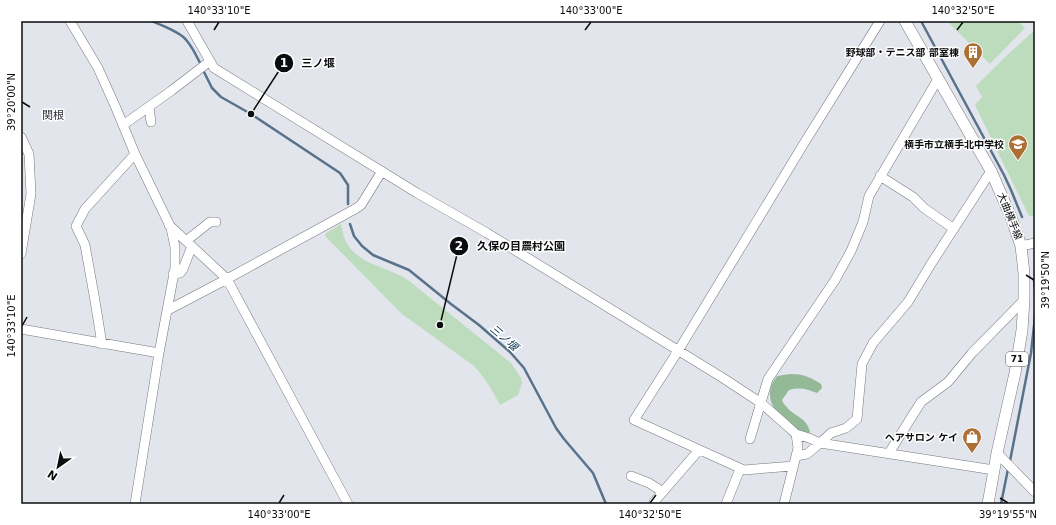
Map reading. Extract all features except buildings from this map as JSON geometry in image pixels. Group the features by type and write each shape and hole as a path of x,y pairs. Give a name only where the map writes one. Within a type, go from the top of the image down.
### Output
{"main road":[{"name":"大曲横手線","path":"905,21 991,171 1011,217 1021,246 1024,273 1022,330 1015,373 997,453 988,504"}],"street":[{"path":"70,21 98,68 135,154 170,225 175,246 174,274 159,353 135,504"},
{"path":"187,21 208,62 214,68 723,378 761,403 796,434 820,443 994,470"},
{"path":"793,466 744,470 740,469 634,420 665,369 678,351 880,21"},
{"path":"123,125 171,91 208,62"},
{"path":"750,439 768,379 835,280 851,251 863,222 869,196 938,79"},
{"path":"149,107 151,122"},
{"path":"21,137 29,154 31,194 21,254"},
{"path":"102,344 85,245 76,226 85,209 135,154"},
{"path":"168,310 355,210 361,205 382,171"},
{"path":"796,456 807,454 831,433 846,428 857,419 862,364 873,343 908,302 991,171"},
{"path":"880,176 913,197 924,208 954,229"},
{"path":"174,274 180,273 183,269 188,256 189,243 210,222 216,222"},
{"path":"170,225 227,279 348,504"},
{"path":"1021,246 1035,243"},
{"path":"175,256 188,256"},
{"path":"889,453 921,402 948,382 972,353 1024,300"},
{"path":"21,329 159,353"},
{"path":"784,504 798,448 796,434"},
{"path":"654,503 699,450"},
{"path":"997,453 1035,492"},
{"path":"726,504 740,469"},
{"path":"631,476 649,483 663,492"}],"green space":[{"path":"947,21 1018,21 1025,28 990,64"},
{"name":"横手市立横手北中学校","path":"1035,30 1035,216 1029,216 975,105 982,97 976,86"},
{"path":"341,224 344,238 350,248 357,255 366,261 408,280 511,363 521,378 522,383 518,395 500,405 482,375 474,366 402,314 326,237 326,233"},
{"path":"790,374 807,376 821,384 822,388 817,393 810,390 793,389 789,390 782,400 789,410 806,423 810,432 807,435 779,415 771,401 770,393 772,384 777,376"}],"waterway":[{"name":"三ノ堰","path":"152,21 176,32 184,38 193,50 201,65"},
{"path":"921,21 1004,175 1022,217"},
{"name":"三ノ堰","path":"203,70 212,88 221,97 251,114 340,173 348,185 348,204"},
{"name":"三ノ堰","path":"350,224 354,236 362,246 373,255 409,270 479,325 510,352 524,368 556,428 593,473 606,504"},
{"path":"1034,280 1035,290"},
{"path":"1010,461 1031,353 1035,317"},
{"path":"1001,504 1008,469"}],"place":[{"name":"野球部・テニス部 部室棟","path":"973,69"},
{"name":"三ノ堰","path":"251,114"},
{"name":"横手市立横手北中学校","path":"1018,161"},
{"name":"久保の目農村公園","path":"440,325"},
{"name":"ヘアサロン ケイ","path":"972,454"}],"district":[{"name":"関根","path":"53,115"}]}
